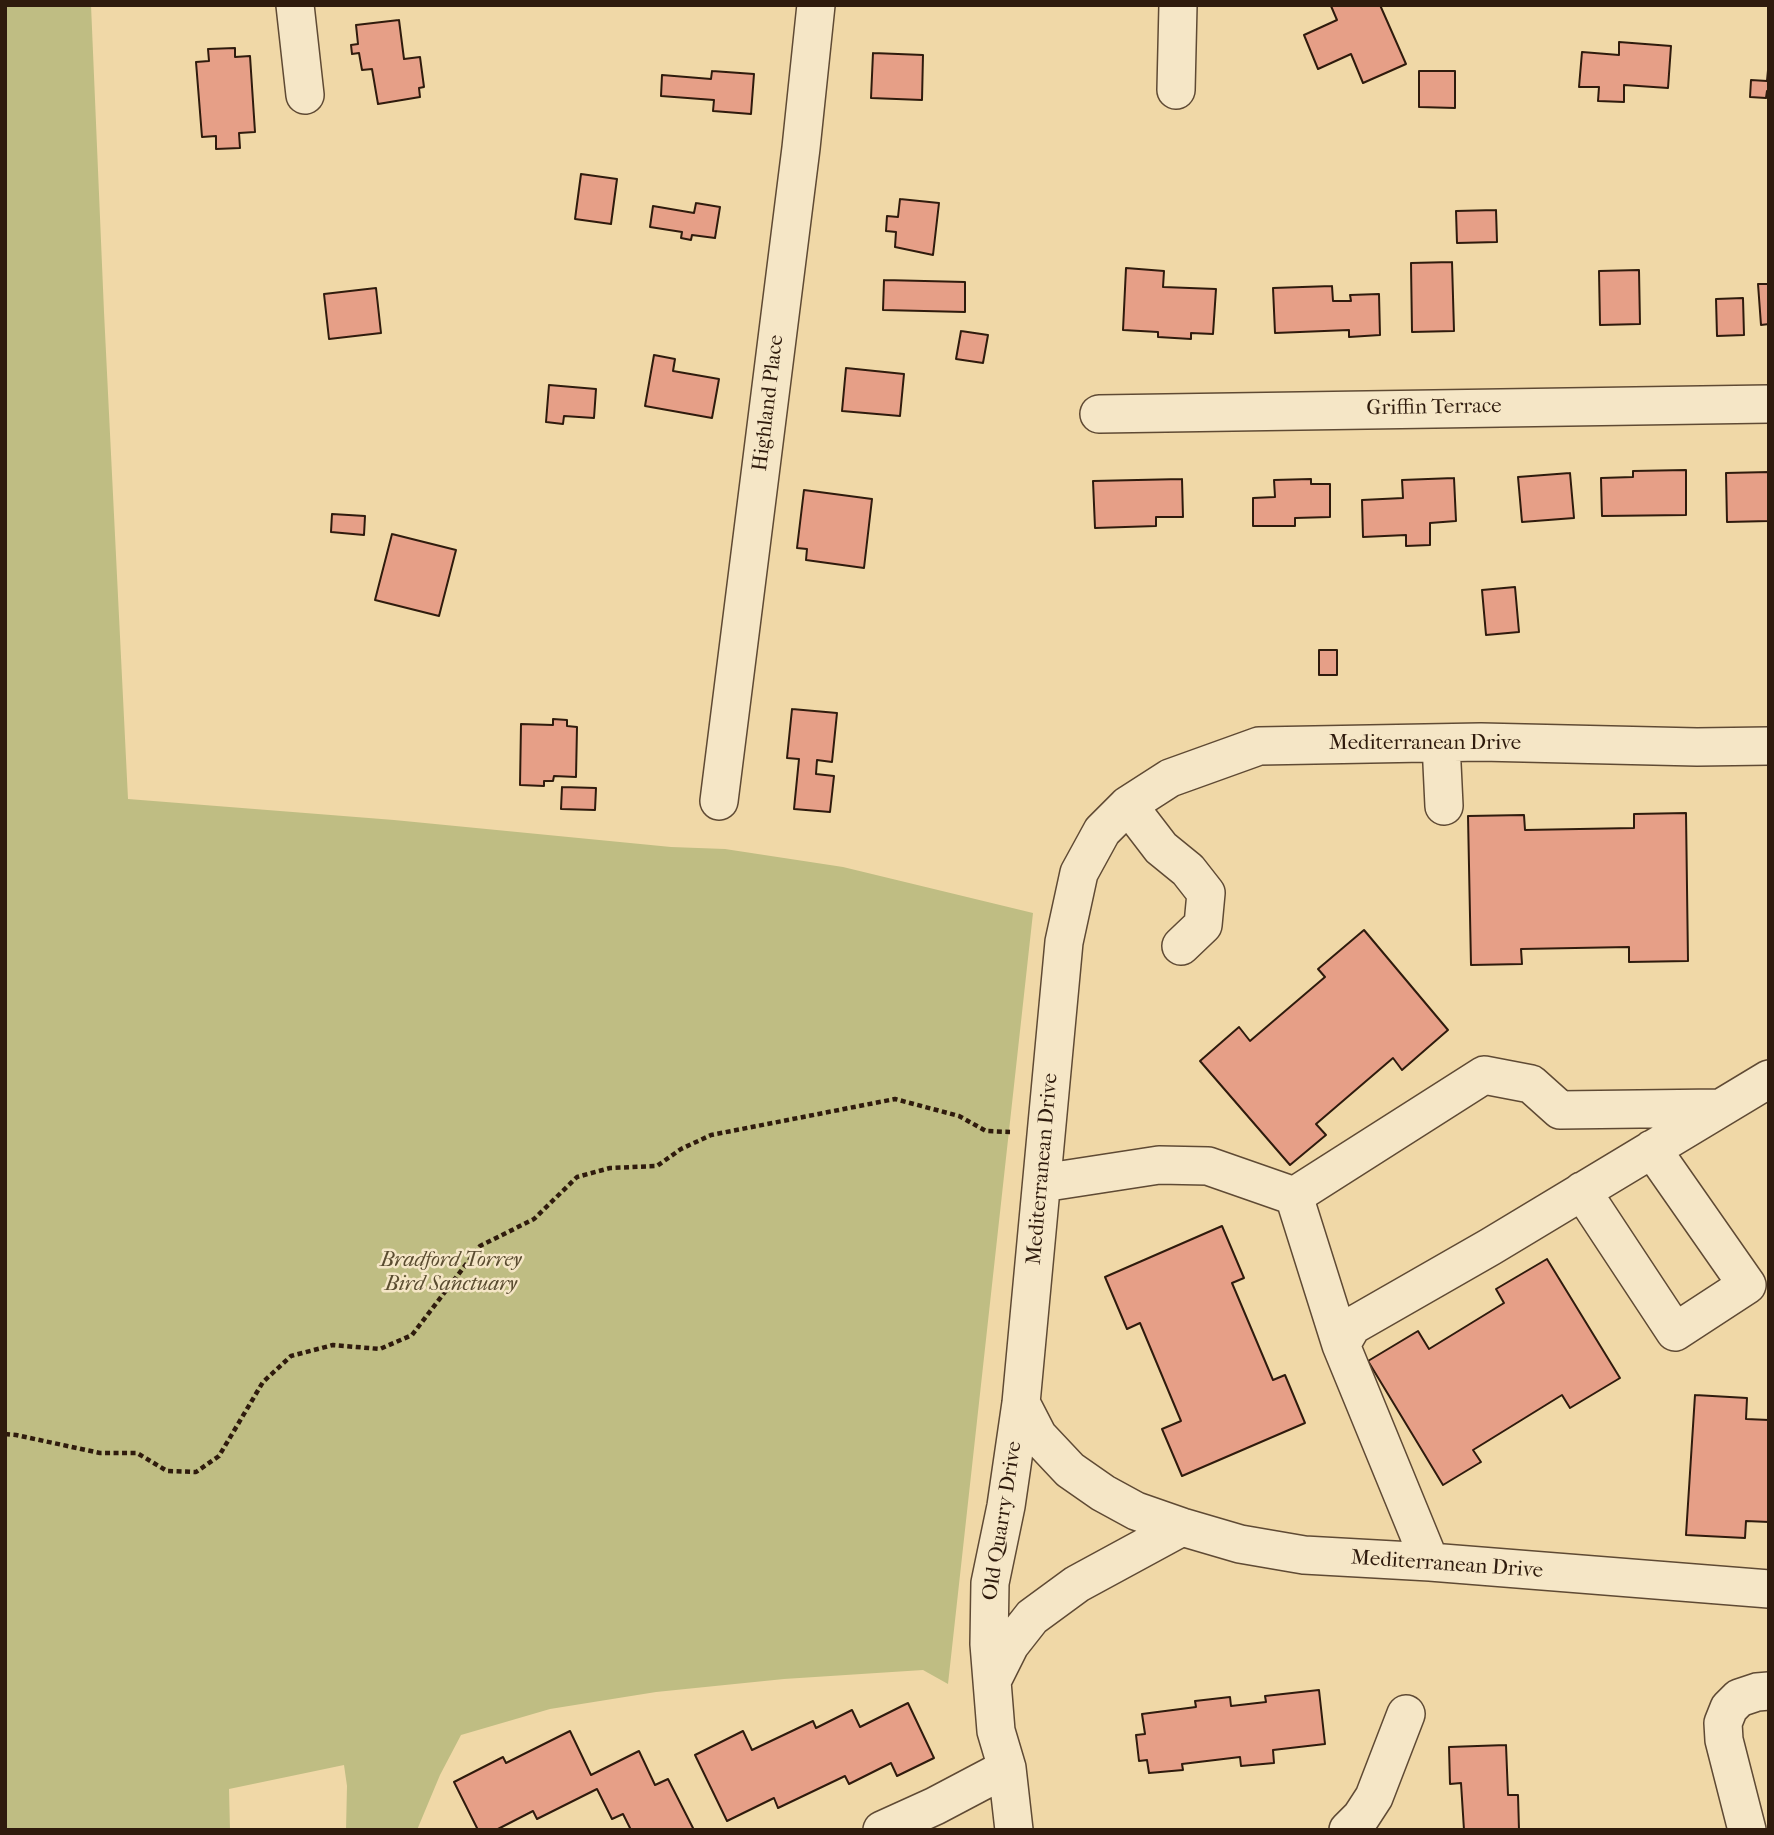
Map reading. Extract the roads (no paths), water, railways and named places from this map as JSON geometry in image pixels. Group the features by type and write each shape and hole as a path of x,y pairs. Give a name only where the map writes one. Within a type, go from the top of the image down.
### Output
{"street":[{"path":"295,5 305,95"},
{"name":"Highland Place","path":"719,801 803,137 816,5"},
{"path":"1176,90 1178,5"},
{"name":"Griffin Terrace","path":"1099,414 1769,404"},
{"path":"1441,743 1444,806"},
{"name":"Mediterranean Drive","path":"1769,746 1441,743 1259,746 1170,778 1128,805 1102,831 1079,873 1064,942 1021,1403 1038,1436 1070,1470 1136,1511 1240,1544 1304,1555 1430,1562 1769,1589"},
{"path":"1128,805 1161,848 1188,870 1206,894 1203,925 1181,946"},
{"path":"1294,1196 1484,1074 1531,1084 1560,1110 1719,1108"},
{"path":"1341,1345 1352,1326 1490,1247 1769,1079"},
{"path":"1582,1191 1675,1332 1747,1285 1652,1149"},
{"path":"1042,1183 1159,1166 1208,1166 1294,1196"},
{"path":"1294,1196 1341,1345 1430,1562"},
{"name":"Old Quarry Drive","path":"1014,1830 1007,1768 996,1731 989,1618 990,1583 1006,1506 1021,1403"},
{"path":"991,1681 1010,1645 1032,1617 1077,1584 1182,1527"},
{"path":"1747,1830 1724,1740 1723,1723 1728,1708 1739,1698 1769,1691"},
{"path":"1348,1830 1361,1817 1374,1797 1406,1714"},
{"path":"882,1830 1007,1768"}],"park label":[{"name":"Bradford Torrey Bird Sanctuary","path":"451,1273"}]}
